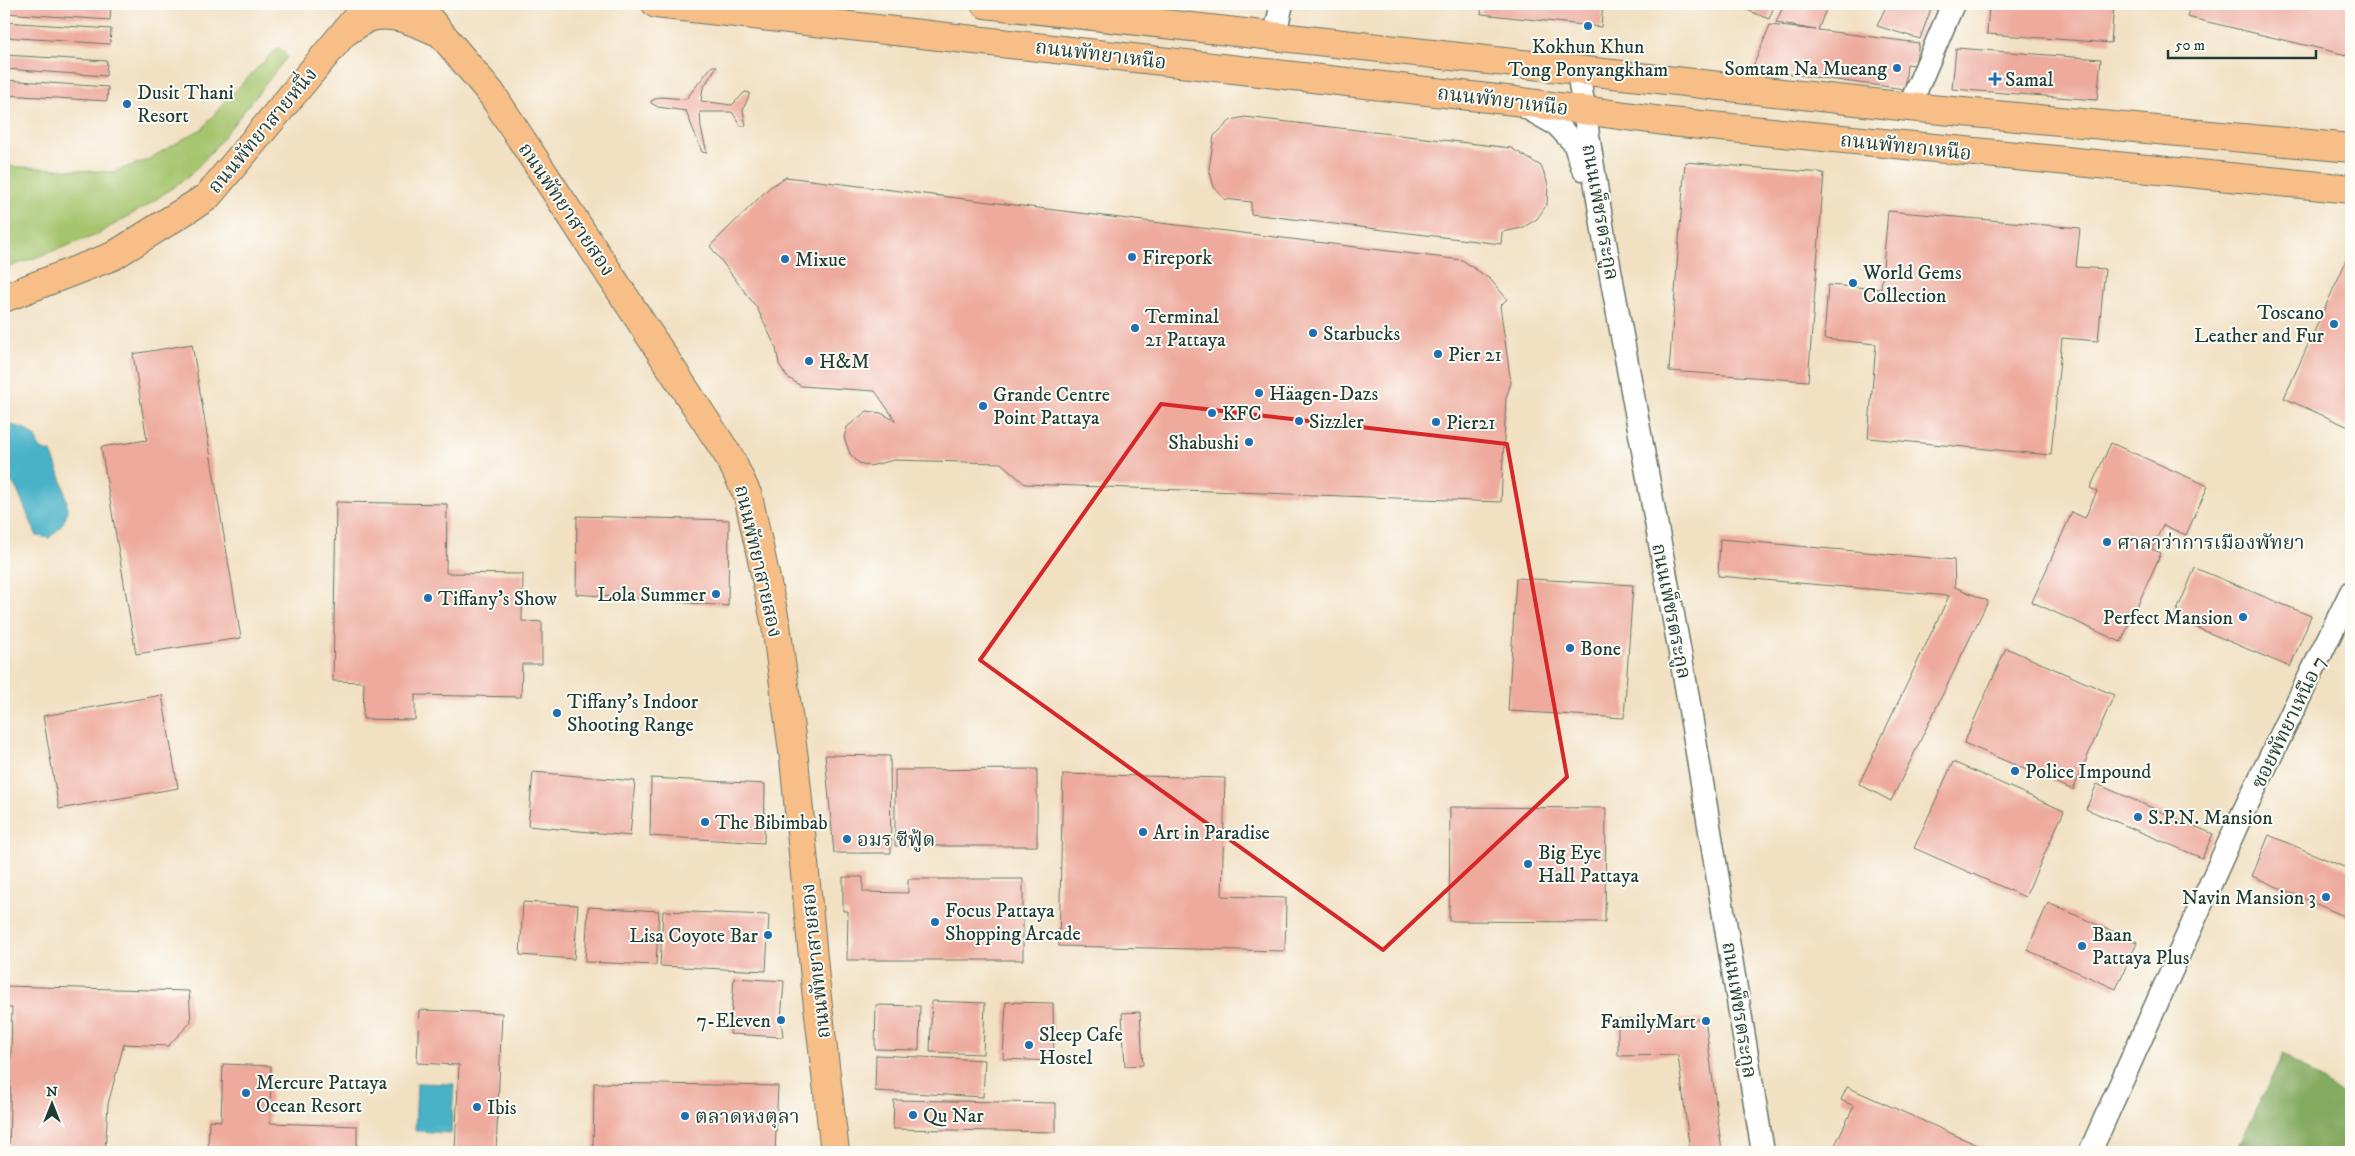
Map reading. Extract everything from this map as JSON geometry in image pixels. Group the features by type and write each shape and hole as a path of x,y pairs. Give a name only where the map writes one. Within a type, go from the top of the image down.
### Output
{"main road":[{"name":"ถนนพัทยาสายหนึ่ง","path":"4,298 113,256 207,197 268,126 340,35 368,4"},
{"name":"ถนนพัทยาสายสอง","path":"423,4 442,34 491,93 730,458 748,496 769,586 786,692 835,1152"},
{"name":"ถนนพัทยาเหนือ","path":"656,4 1515,101 1671,122 1857,142 2351,189"},
{"name":"ถนนพัทยาเหนือ","path":"985,4 1909,107 2351,148"},
{"path":"340,35 368,18 389,16 410,20 442,34"}],"street":[{"path":"1274,37 1282,4"},
{"path":"1909,107 1953,4"},
{"name":"ถนนเพ็ชรตระกูล","path":"1578,71 1604,237 1686,686 1763,1152"},
{"path":"1515,101 1557,126 1574,143 1604,237"},
{"name":"ซอยพัทยาเหนือ 7","path":"2090,1152 2236,827 2351,592"}],"highlighted area":[{"path":"1161,404 1507,444 1567,777 1383,950 980,660"}],"green space":[{"path":"278,47 287,57 213,150 189,176 148,205 94,236 4,269 4,166 113,172 147,160 203,128 226,100"},
{"path":"2283,1054 2351,1101 2351,1152 2235,1152"}],"water":[{"path":"12,425 25,429 36,437 40,448 51,452 60,475 67,502 66,516 59,528 49,538 37,536 17,490 4,470 4,427"},
{"path":"417,1083 454,1084 451,1133 415,1131"}],"building":[{"path":"4,4 111,5 110,20 4,13"},
{"path":"1482,4 1603,4 1601,27 1481,14"},
{"path":"1738,4 1775,4 1769,19 1737,6"},
{"path":"1784,4 1828,4 1818,30 1919,43 1915,65 1907,64 1905,89 1752,69 1770,25 1816,30 1776,23"},
{"path":"1887,4 1925,4 1932,6 1920,39 1877,26"},
{"path":"1989,4 2114,4 2111,43 1987,34"},
{"path":"2190,4 2351,4 2351,56 2187,17"},
{"path":"4,22 111,29 110,44 4,37"},
{"path":"1956,48 2101,59 2097,100 1952,89"},
{"path":"4,55 107,61 106,76 4,69"},
{"path":"712,66 717,66 703,88 701,101 732,105 745,92 750,93 743,110 746,126 741,126 732,112 700,112 701,128 707,153 702,152 686,111 658,107 651,103 651,101 660,97 686,99"},
{"path":"4,80 108,87 107,101 4,95"},
{"path":"1245,117 1511,148 1541,166 1548,184 1547,204 1537,219 1522,228 1502,232 1501,244 1251,214 1251,202 1224,199 1214,187 1209,169 1214,136 1231,120"},
{"path":"1685,162 1824,173 1808,381 1669,371"},
{"name":"Terminal 21 Pattaya","path":"786,177 1462,260 1490,279 1507,299 1500,306 1511,383 1506,398 1501,502 1025,484 1001,463 894,460 870,466 859,463 850,454 844,437 847,427 867,411 881,413 896,421 875,391 801,386 787,377 779,364 776,348 757,308 710,246 770,187"},
{"path":"1888,211 2080,228 2076,267 2105,269 2098,341 2062,338 2051,455 1868,438 1876,344 1824,339 1828,285 1881,289"},
{"name":"Toscano Leather and Fur","path":"2351,250 2351,428 2284,398"},
{"path":"192,344 241,638 136,654 101,447 147,440 133,354"},
{"name":"ศาลาว่าการเมืองพัทยา","path":"2111,443 2208,486 2186,535 2163,525 2152,549 2161,553 2121,642 2032,602 2072,512 2085,518 2097,491 2090,488"},
{"name":"Tiffany's Show","path":"336,502 447,504 446,573 523,574 522,621 542,622 542,664 522,664 521,697 415,695 415,720 363,719 364,682 333,681"},
{"path":"577,516 729,520 728,606 576,594"},
{"path":"1720,539 1954,560 1955,587 1988,601 1891,801 1859,784 1949,596 1718,576"},
{"name":"Perfect Mansion","path":"2195,568 2311,616 2290,667 2174,618"},
{"name":"Bone","path":"1516,578 1633,585 1624,718 1508,711"},
{"path":"2006,648 2114,695 2073,790 1964,743"},
{"path":"162,695 178,788 59,809 43,716"},
{"path":"825,755 890,756 891,853 834,853"},
{"path":"1953,762 2064,811 2025,897 1914,848"},
{"path":"1037,769 1037,846 895,846 895,770"},
{"path":"533,772 635,781 630,836 528,826"},
{"name":"Art in Paradise","path":"1063,774 1225,778 1222,896 1286,898 1285,951 1059,946"},
{"path":"651,778 765,784 764,843 650,836"},
{"name":"S.P.N. Mansion","path":"2097,784 2213,834 2202,858 2086,809"},
{"name":"Big Eye Hall Pattaya","path":"1450,807 1606,808 1605,922 1449,921"},
{"name":"Navin Mansion 3","path":"2269,835 2351,870 2351,919 2252,876"},
{"name":"Focus Pattaya Shopping Arcade","path":"843,877 863,877 863,892 908,893 908,879 1023,879 1023,960 847,960 848,911 843,911"},
{"path":"523,902 578,905 574,959 520,955"},
{"name":"Baan Pattaya Plus","path":"2048,903 2137,942 2116,989 2027,950"},
{"path":"588,907 659,911 656,965 585,962"},
{"path":"663,911 769,915 766,971 660,966"},
{"path":"734,978 784,981 781,1020 783,1037 730,1034"},
{"path":"4,986 189,991 191,1022 168,1046 124,1044 108,1104 105,1152 9,1152 12,1008 4,1008"},
{"path":"932,1001 985,1003 983,1054 930,1052"},
{"name":"Sleep Cafe Hostel","path":"1006,1002 1053,1003 1054,1061 1003,1059"},
{"path":"876,1005 920,1006 919,1050 875,1049"},
{"name":"Ibis","path":"419,1010 502,1013 496,1152 415,1152 416,1148 455,1150 459,1065 417,1063"},
{"path":"1140,1012 1143,1065 1125,1066 1122,1013"},
{"path":"1618,1019 1705,1019 1722,1152 1690,1152 1678,1055 1618,1056"},
{"path":"876,1055 985,1060 983,1097 875,1091"},
{"name":"Mercure Pattaya Ocean Resort","path":"223,1064 271,1066 270,1123 357,1126 357,1152 208,1152 209,1120 221,1121"},
{"name":"ตลาดหงตุลา","path":"594,1083 778,1086 775,1152 593,1152"},
{"path":"1847,1087 1993,1152 1840,1152 1833,1149 1854,1106 1841,1100"},
{"path":"894,1100 1056,1103 1056,1132 893,1129"}],"place":[{"name":"Kokhun Khun Tong Ponyangkham","path":"1588,26"},
{"name":"Somtam Na Mueang","path":"1897,68"},
{"name":"Samal","path":"1995,79"},
{"name":"Dusit Thani Resort","path":"127,104"},
{"name":"Firepork","path":"1132,257"},
{"name":"Mixue","path":"785,259"},
{"name":"World Gems Collection","path":"1853,283"},
{"name":"Toscano Leather and Fur","path":"2334,324"},
{"name":"Terminal 21 Pattaya","path":"1135,328"},
{"name":"Starbucks","path":"1313,333"},
{"name":"Pier 21","path":"1438,354"},
{"name":"H&M","path":"809,361"},
{"name":"Häagen-Dazs","path":"1259,393"},
{"name":"Grande Centre Point Pattaya","path":"983,406"},
{"name":"KFC","path":"1212,413"},
{"name":"Sizzler","path":"1299,421"},
{"name":"Pier21","path":"1436,422"},
{"name":"Shabushi","path":"1249,442"},
{"name":"ศาลาว่าการเมืองพัทยา","path":"2107,542"},
{"name":"Lola Summer","path":"716,594"},
{"name":"Tiffany's Show","path":"428,598"},
{"name":"Perfect Mansion","path":"2243,617"},
{"name":"Bone","path":"1570,648"},
{"name":"Tiffany's Indoor Shooting Range","path":"557,713"},
{"name":"Police Impound","path":"2015,771"},
{"name":"S.P.N. Mansion","path":"2138,817"},
{"name":"The Bibimbab","path":"705,822"},
{"name":"Art in Paradise","path":"1143,832"},
{"name":"อมร ซีฟู้ด","path":"847,839"},
{"name":"Big Eye Hall Pattaya","path":"1528,864"},
{"name":"Navin Mansion 3","path":"2326,897"},
{"name":"Focus Pattaya Shopping Arcade","path":"935,922"},
{"name":"Lisa Coyote Bar","path":"768,935"},
{"name":"Baan Pattaya Plus","path":"2082,946"},
{"name":"7-Eleven","path":"781,1020"},
{"name":"FamilyMart","path":"1706,1021"},
{"name":"Sleep Cafe Hostel","path":"1029,1045"},
{"name":"Mercure Pattaya Ocean Resort","path":"246,1093"},
{"name":"Ibis","path":"477,1107"},
{"name":"Qu Nar","path":"913,1115"},
{"name":"ตลาดหงตุลา","path":"685,1116"}]}
